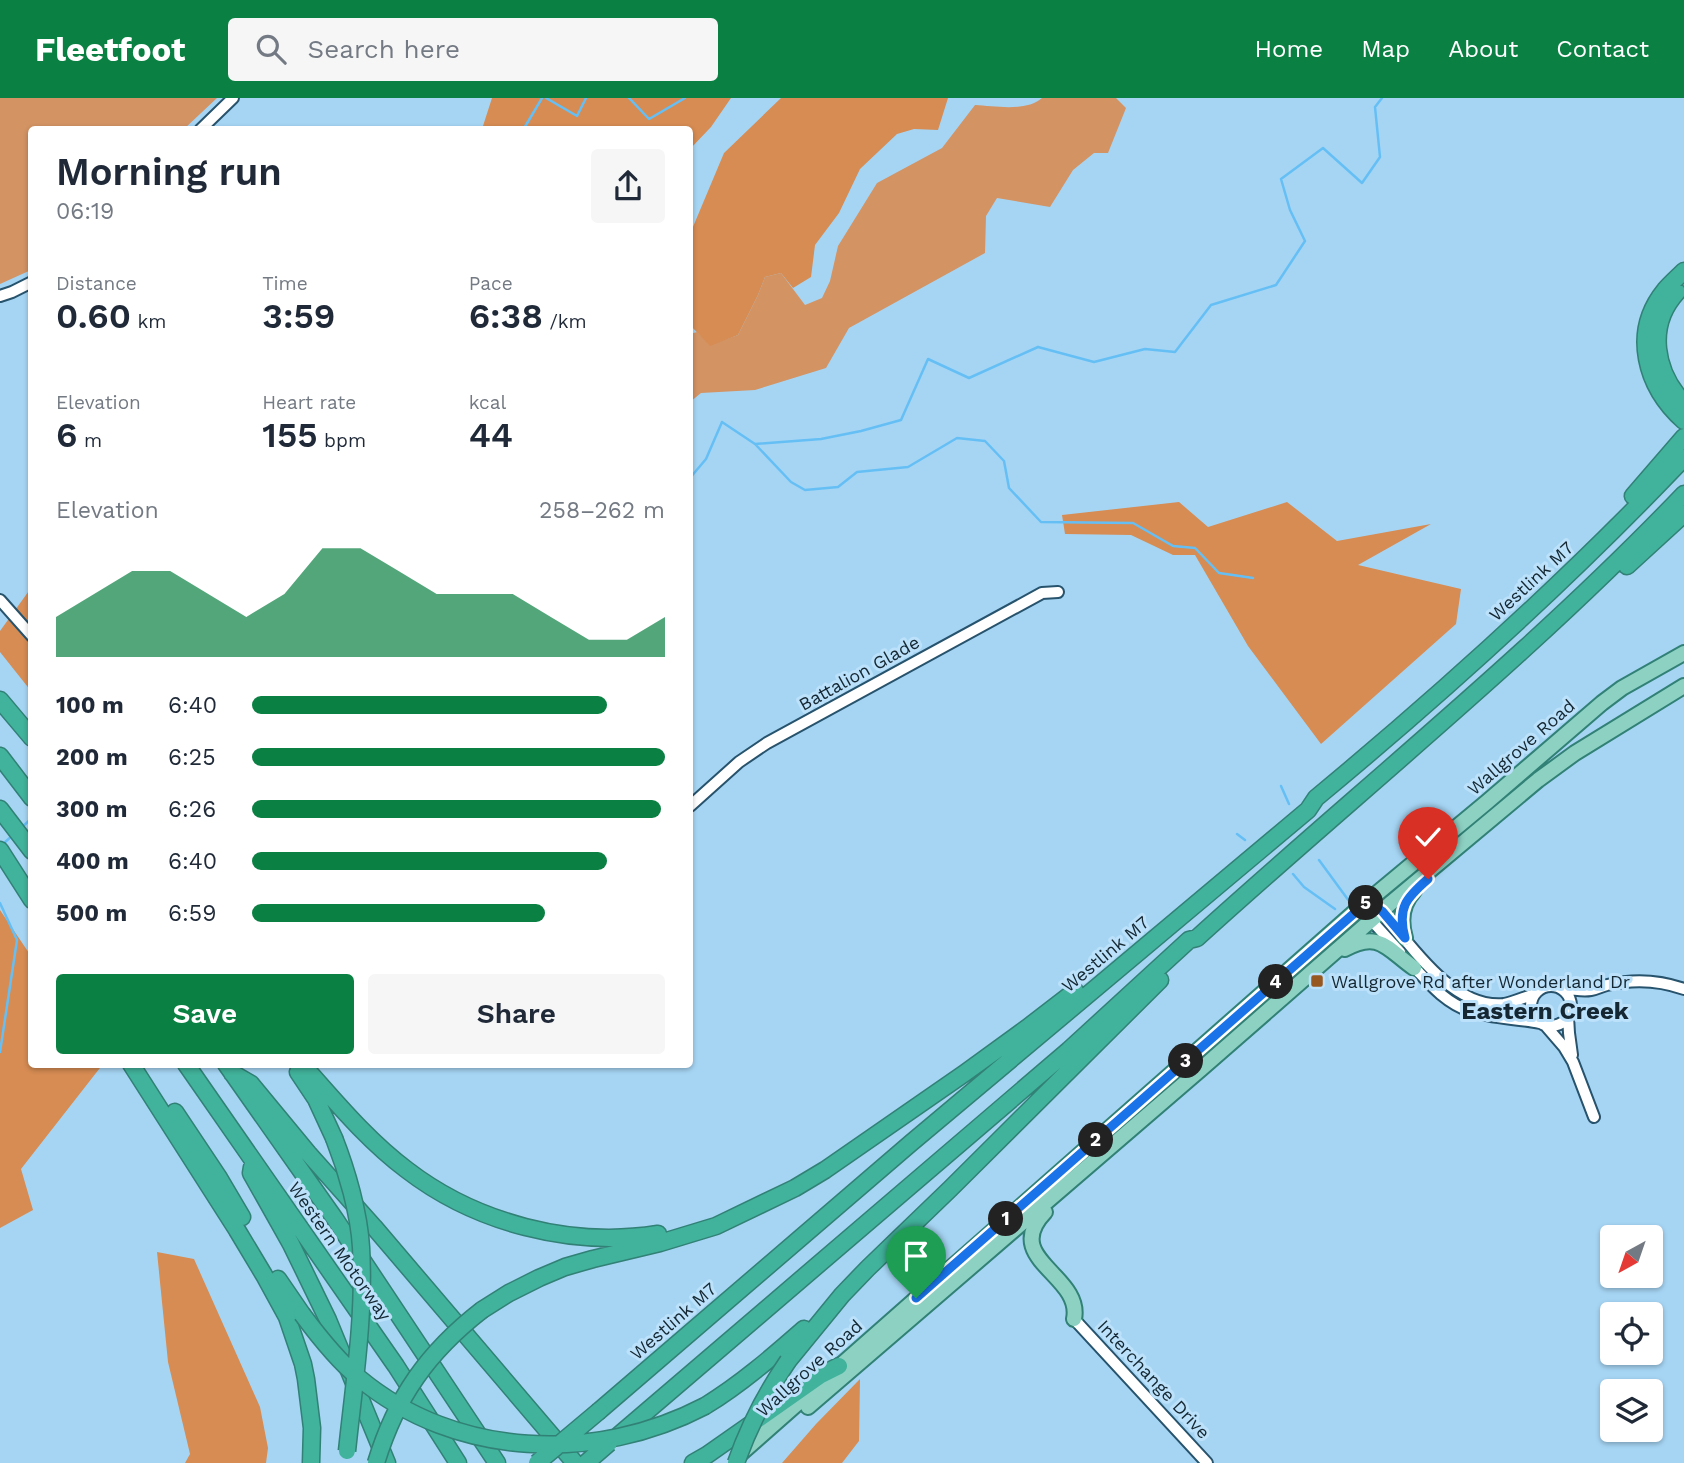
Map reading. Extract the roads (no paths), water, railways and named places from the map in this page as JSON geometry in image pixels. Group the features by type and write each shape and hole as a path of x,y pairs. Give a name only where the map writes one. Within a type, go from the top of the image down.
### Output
{"highway":[{"path":"1684,271 1664,290 1655,305 1647,331 1646,350 1654,383 1667,404 1684,420"},
{"path":"1684,284 1674,295 1663,315 1658,354 1684,420"},
{"path":"1637,499 1684,420"},
{"path":"1637,499 1684,458"},
{"path":"586,1463 1069,1050 1189,940 1197,938 1427,737 1593,584 1635,551 1661,526 1684,494"},
{"name":"Westlink M7","path":"537,1463 911,1143 1308,810 1316,798 1404,724 1593,550 1610,527 1637,499"},
{"path":"1661,526 1684,514"},
{"path":"0,700 28,733"},
{"path":"0,756 28,794"},
{"path":"376,1463 392,1418 412,1382 442,1345 482,1310 509,1293 565,1267 716,1226 795,1188 895,1122 1027,1028 1302,804 1316,798"},
{"path":"1,810 28,846"},
{"path":"0,850 28,894"},
{"path":"145,1068 219,1178 281,1285 345,1366 403,1409 477,1439 520,1447 584,1447 626,1439 671,1424 705,1406 763,1366 842,1295 950,1189 1195,946 1197,938"},
{"path":"134,1068 223,1207 287,1317 306,1379 312,1428 311,1463"},
{"name":"Western Motorway","path":"189,1068 396,1366 458,1463"},
{"path":"295,1068 316,1099 334,1138 358,1225 361,1248 360,1319 346,1457"},
{"path":"306,1068 358,1125 407,1170 451,1198 499,1219 552,1233 599,1238 654,1235 729,1219"},
{"path":"229,1069 251,1084 575,1463"},
{"name":"Western Motorway","path":"229,1069 335,1219 497,1463"},
{"path":"253,1158 251,1173 318,1298 387,1463"},
{"path":"736,1463 756,1413 771,1387 842,1295"},
{"path":"693,1463 821,1375 839,1366"},
{"path":"552,1436 566,1441 581,1453 601,1463"}],"main road":[{"name":"Wallgrove Road","path":"743,1463 1096,1158 1117,1131 1367,902 1602,703 1622,688 1684,653"},
{"name":"Wallgrove Road","path":"729,1463 839,1366 1117,1131 1328,958 1538,780 1575,753 1684,686"},
{"path":"1405,938 1402,922 1405,902 1460,846"},
{"path":"1328,958 1356,943 1374,940 1388,947 1415,968"},
{"path":"1074,1319 1073,1299 1035,1255 1031,1235 1035,1223 1096,1158"}],"street":[{"path":"204,126 233,98"},
{"path":"0,296 28,284"},
{"name":"Battalion Glade","path":"693,803 739,762 767,743 1042,593 1058,592"},
{"path":"0,600 28,632"},
{"path":"1367,902 1415,968 1436,990 1469,1011 1493,1017 1558,1025 1591,990"},
{"path":"1377,916 1405,938 1454,989 1487,1003 1506,1004 1553,986 1591,990 1617,983 1641,981 1684,989"},
{"path":"1553,986 1568,995 1573,1062"},
{"path":"1535,994 1531,1006 1535,1018 1564,1047 1573,1062 1594,1117"},
{"name":"Interchange Drive","path":"1074,1319 1207,1463"}],"waterway":[{"name":"Eastern Creek","path":"525,126 542,98"},
{"name":"Eastern Creek","path":"546,98 577,116 586,98"},
{"name":"Eastern Creek","path":"629,98 649,119 685,98"},
{"path":"693,474 706,459 722,422 755,444 821,439 901,420 928,359 969,378 1038,347 1094,362 1145,349 1175,352 1211,305 1276,285 1305,241 1290,210 1281,179 1323,148 1362,183 1380,157 1375,107 1382,98"},
{"path":"755,444 791,482 805,490 838,487 857,472 908,467 957,438 985,441 1004,461 1009,488 1041,522 1133,523 1173,546 1195,548 1219,573 1253,578"},
{"path":"1281,786 1289,804"},
{"name":"Eastern Creek","path":"21,828 28,822"},
{"name":"Eastern Creek","path":"3,844 14,834"},
{"path":"1237,834 1245,840"},
{"path":"1319,860 1349,901"},
{"path":"1293,874 1304,887 1335,909"},
{"name":"Eastern Creek","path":"0,903 17,940 0,1052"}],"place":[{"name":"Wallgrove Rd after Wonderland Dr","path":"1317,981"}],"district":[{"name":"Eastern Creek","path":"1545,1011"}]}
